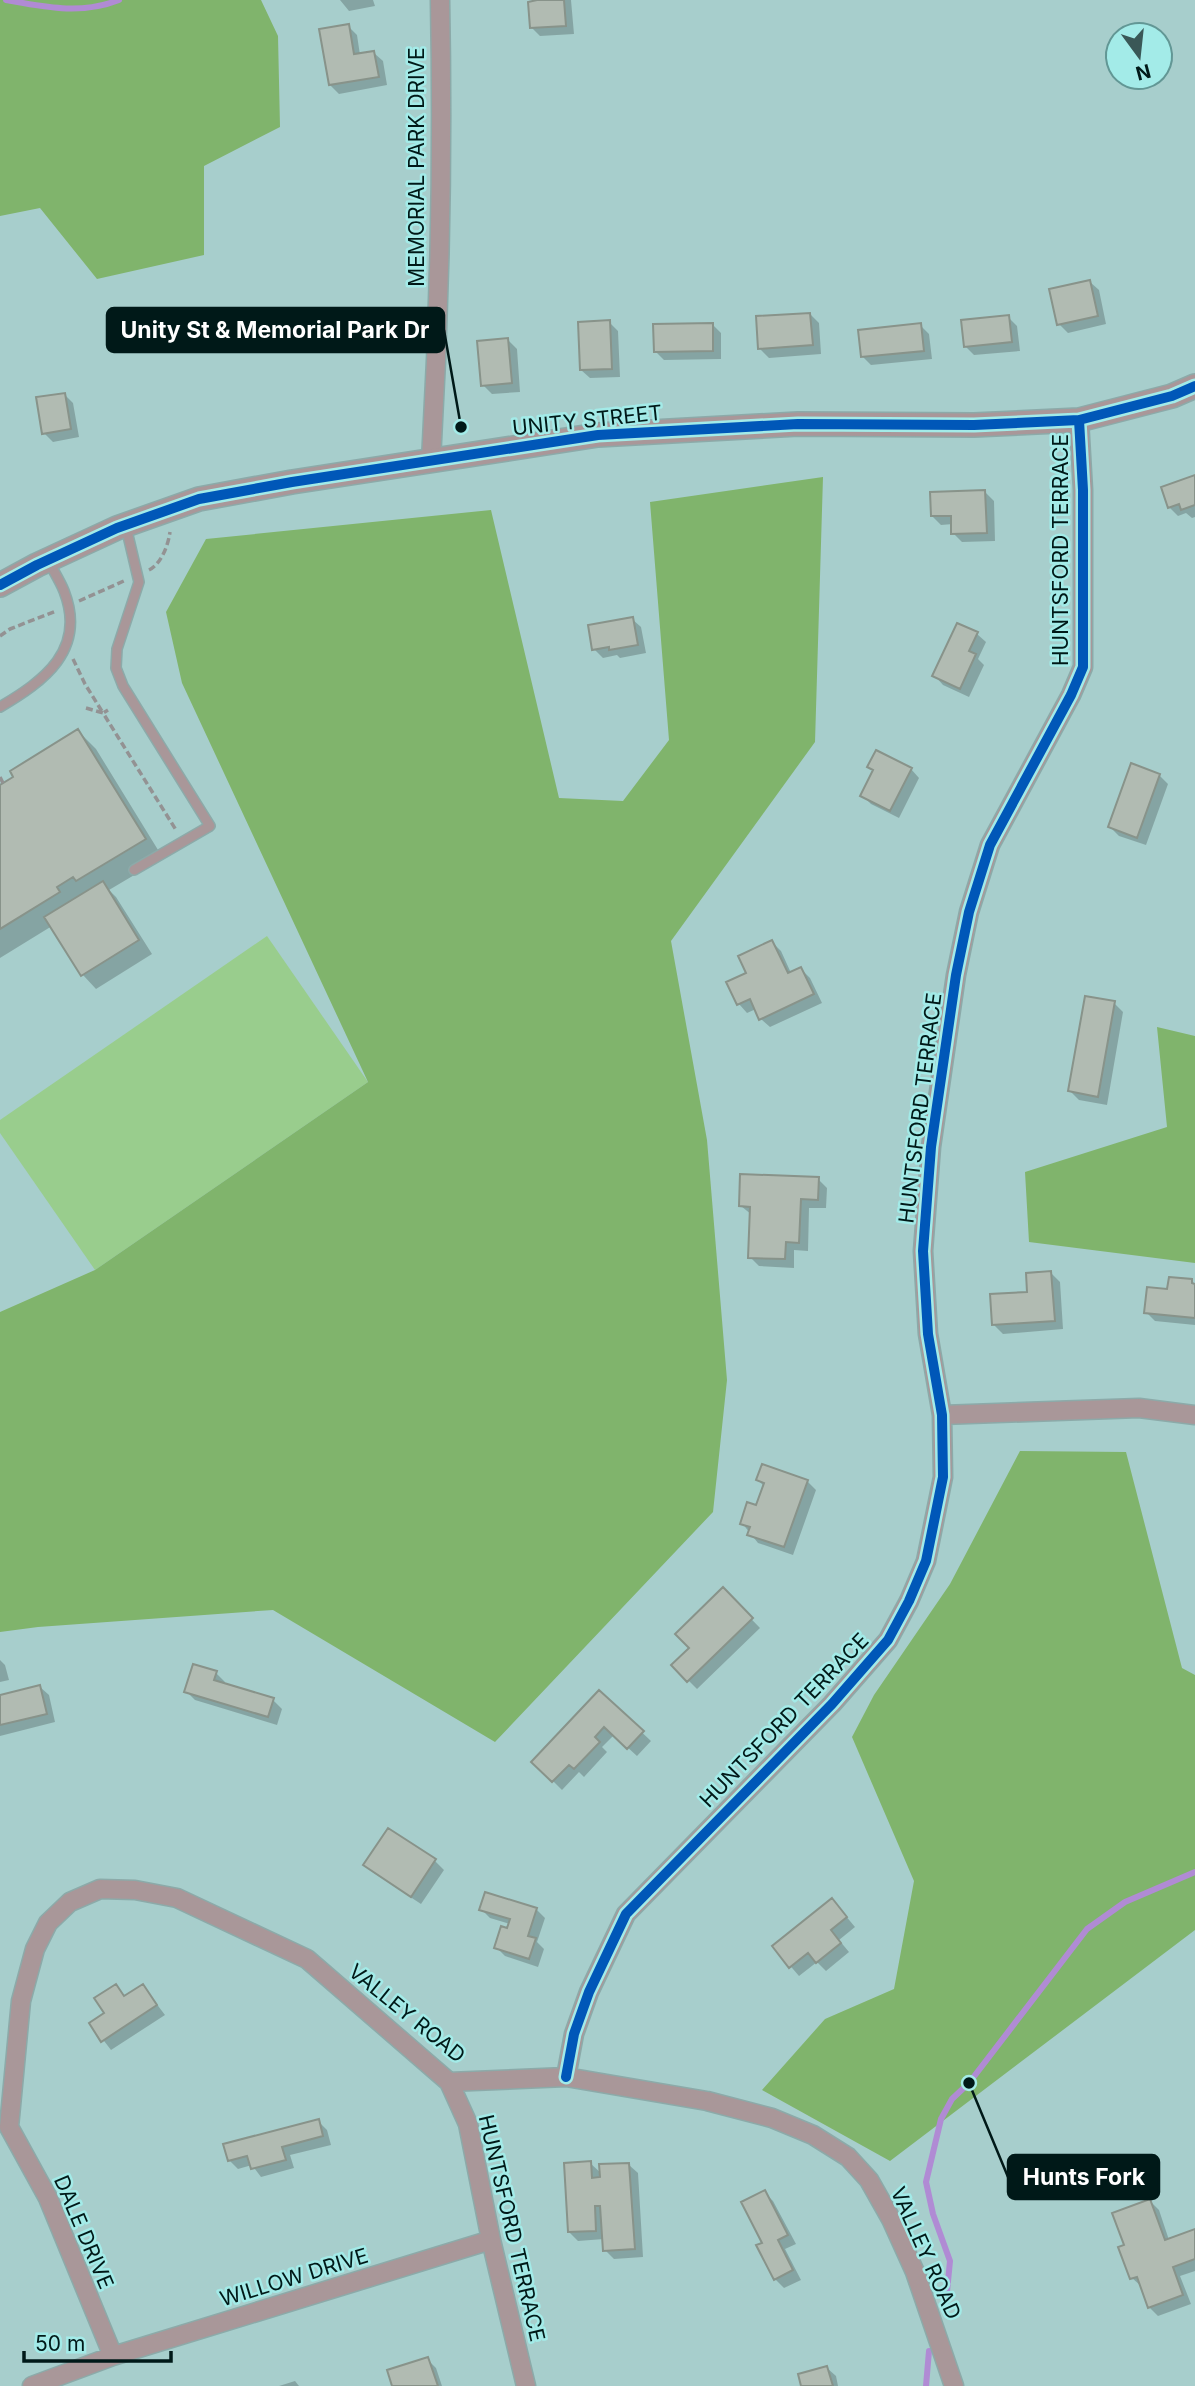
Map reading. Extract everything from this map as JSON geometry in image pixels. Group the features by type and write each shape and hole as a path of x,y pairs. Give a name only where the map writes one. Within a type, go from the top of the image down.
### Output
{"street":[{"name":"MEMORIAL PARK DRIVE","path":"431,461 437,356 442,109 440,0"},
{"name":"UNITY STREET","path":"0,585 126,525 199,499 598,435 798,424 974,425 1079,420 1172,397 1195,386"},
{"name":"HUNTSFORD TERRACE","path":"566,2077 574,2034 585,2002 626,1914 832,1704 888,1640 926,1561 943,1477 942,1415 928,1334 923,1251 931,1147 956,975 969,912 990,845 1071,695 1083,667 1083,490 1079,420"},
{"path":"942,1415 1139,1408 1195,1415"},
{"name":"VALLEY ROAD","path":"5,2125 22,2001 35,1949 48,1923 70,1902 100,1889 135,1890 177,1898 307,1959 449,2082 566,2077 707,2101 772,2118 813,2135 848,2157 869,2180 891,2219 915,2272 954,2386"},
{"name":"HUNTSFORD TERRACE","path":"449,2082 468,2124 491,2240 526,2386"},
{"name":"DALE DRIVE","path":"5,2125 48,2199 113,2357"},
{"name":"WILLOW DRIVE","path":"32,2386 113,2357 491,2240"}],"lane":[{"path":"126,525 139,582 117,649 116,668 123,686 210,825 134,870"},
{"path":"0,707 30,689 53,669 66,644 69,617 65,593 48,560"}],"path":[{"path":"0,636 10,629 67,606"},
{"path":"66,644 85,684 106,712 176,830"},
{"path":"86,708 106,712"},
{"path":"0,777 4,783"}],"green space":[{"path":"0,0 261,0 278,36 280,127 204,166 204,255 97,279 40,208 0,216"},
{"path":"823,477 815,742 671,941 707,1140 727,1380 713,1512 495,1742 273,1610 0,1632 0,1312 95,1270 368,1082 182,683 166,612 206,539 491,510 559,798 623,801 669,740 650,502"},
{"path":"267,936 368,1082 95,1270 0,1133 0,1120"},
{"path":"1157,1027 1195,1036 1195,1263 1029,1242 1025,1172 1167,1127"},
{"path":"1020,1451 1126,1452 1182,1668 1195,1675 1195,1930 890,2161 762,2090 825,2019 894,1989 914,1881 852,1737 874,1695 950,1584"}],"building":[{"path":"564,0 566,26 530,28 528,2"},
{"path":"349,24 354,54 374,51 379,77 329,85 319,29"},
{"path":"1090,280 1098,316 1057,325 1049,289"},
{"path":"810,313 813,345 758,349 756,316"},
{"path":"1009,315 1012,342 964,347 961,320"},
{"path":"610,320 612,369 580,370 578,322"},
{"path":"713,323 713,351 654,352 653,324"},
{"path":"921,323 924,351 861,357 858,330"},
{"path":"508,338 512,383 481,386 477,341"},
{"path":"65,393 71,429 42,434 36,397"},
{"path":"1195,475 1195,505 1181,510 1179,504 1168,508 1161,487"},
{"path":"985,490 987,533 951,534 951,516 931,516 930,492"},
{"path":"633,617 638,645 592,650 588,625"},
{"path":"957,623 978,632 969,651 976,654 960,689 932,676"},
{"path":"78,729 146,839 76,881 73,877 57,887 60,892 0,929 0,785 13,777 10,771"},
{"path":"876,750 912,768 890,811 860,796 873,770 867,767"},
{"path":"1131,763 1160,774 1137,838 1108,827"},
{"path":"103,881 139,940 81,976 44,917"},
{"path":"772,940 788,973 801,967 814,994 759,1020 750,999 737,1005 726,982 746,973 738,956"},
{"path":"1085,996 1115,1001 1098,1097 1068,1091"},
{"path":"740,1174 819,1177 818,1200 801,1199 799,1243 786,1242 785,1259 748,1258 750,1207 739,1206"},
{"path":"1051,1271 1055,1321 992,1325 990,1294 1027,1292 1026,1273"},
{"path":"1169,1277 1192,1279 1195,1284 1195,1318 1144,1313 1147,1287 1167,1289"},
{"path":"762,1464 808,1480 784,1547 747,1535 750,1527 740,1524 747,1502 756,1505 764,1483 756,1480"},
{"path":"723,1587 753,1618 687,1682 671,1665 689,1648 675,1634"},
{"path":"193,1664 217,1671 214,1680 274,1698 268,1717 184,1692"},
{"path":"40,1685 47,1714 0,1725 0,1695"},
{"path":"599,1690 644,1731 627,1749 604,1727 595,1737 600,1742 574,1769 569,1765 552,1782 531,1762"},
{"path":"388,1828 436,1859 411,1897 363,1865"},
{"path":"485,1892 537,1908 528,1936 536,1938 529,1959 494,1948 501,1926 507,1928 510,1919 479,1910"},
{"path":"832,1898 847,1917 831,1930 841,1943 816,1963 808,1953 789,1968 772,1946"},
{"path":"116,1984 124,1996 143,1984 157,2005 101,2042 89,2023 104,2013 94,1998"},
{"path":"319,2119 323,2136 282,2147 286,2160 251,2169 247,2156 228,2161 223,2144"},
{"path":"591,2161 592,2178 600,2177 599,2164 629,2163 635,2249 603,2251 600,2206 595,2206 596,2231 568,2232 564,2163"},
{"path":"765,2190 788,2235 778,2240 793,2270 774,2280 756,2245 762,2243 741,2202"},
{"path":"1150,2199 1165,2240 1195,2229 1195,2259 1173,2267 1183,2295 1148,2308 1137,2277 1130,2279 1118,2247 1124,2245 1112,2213"},
{"path":"428,2357 438,2386 392,2386 387,2370"},
{"path":"827,2366 833,2386 801,2386 798,2374"}],"waterway":[{"path":"6,0 49,7 77,8 105,5 119,0"},
{"path":"945,2312 950,2261 933,2214 926,2182 941,2119 952,2099 969,2083 1087,1929 1125,1902 1195,1872"},
{"path":"926,2386 929,2351"}],"cycle path":[{"path":"0,585 117,528 199,499 292,482 598,435 798,424 974,425 1079,420 1172,396 1195,386"},
{"path":"566,2077 574,2034 589,1992 626,1914 832,1704 888,1640 926,1561 943,1477 942,1415 928,1334 923,1251 931,1147 956,975 969,912 990,845 1071,695 1083,667 1083,490 1079,420"}],"place":[{"name":"Unity St & Memorial Park Dr","path":"461,427"},
{"name":"Hunts Fork","path":"969,2083"}]}
